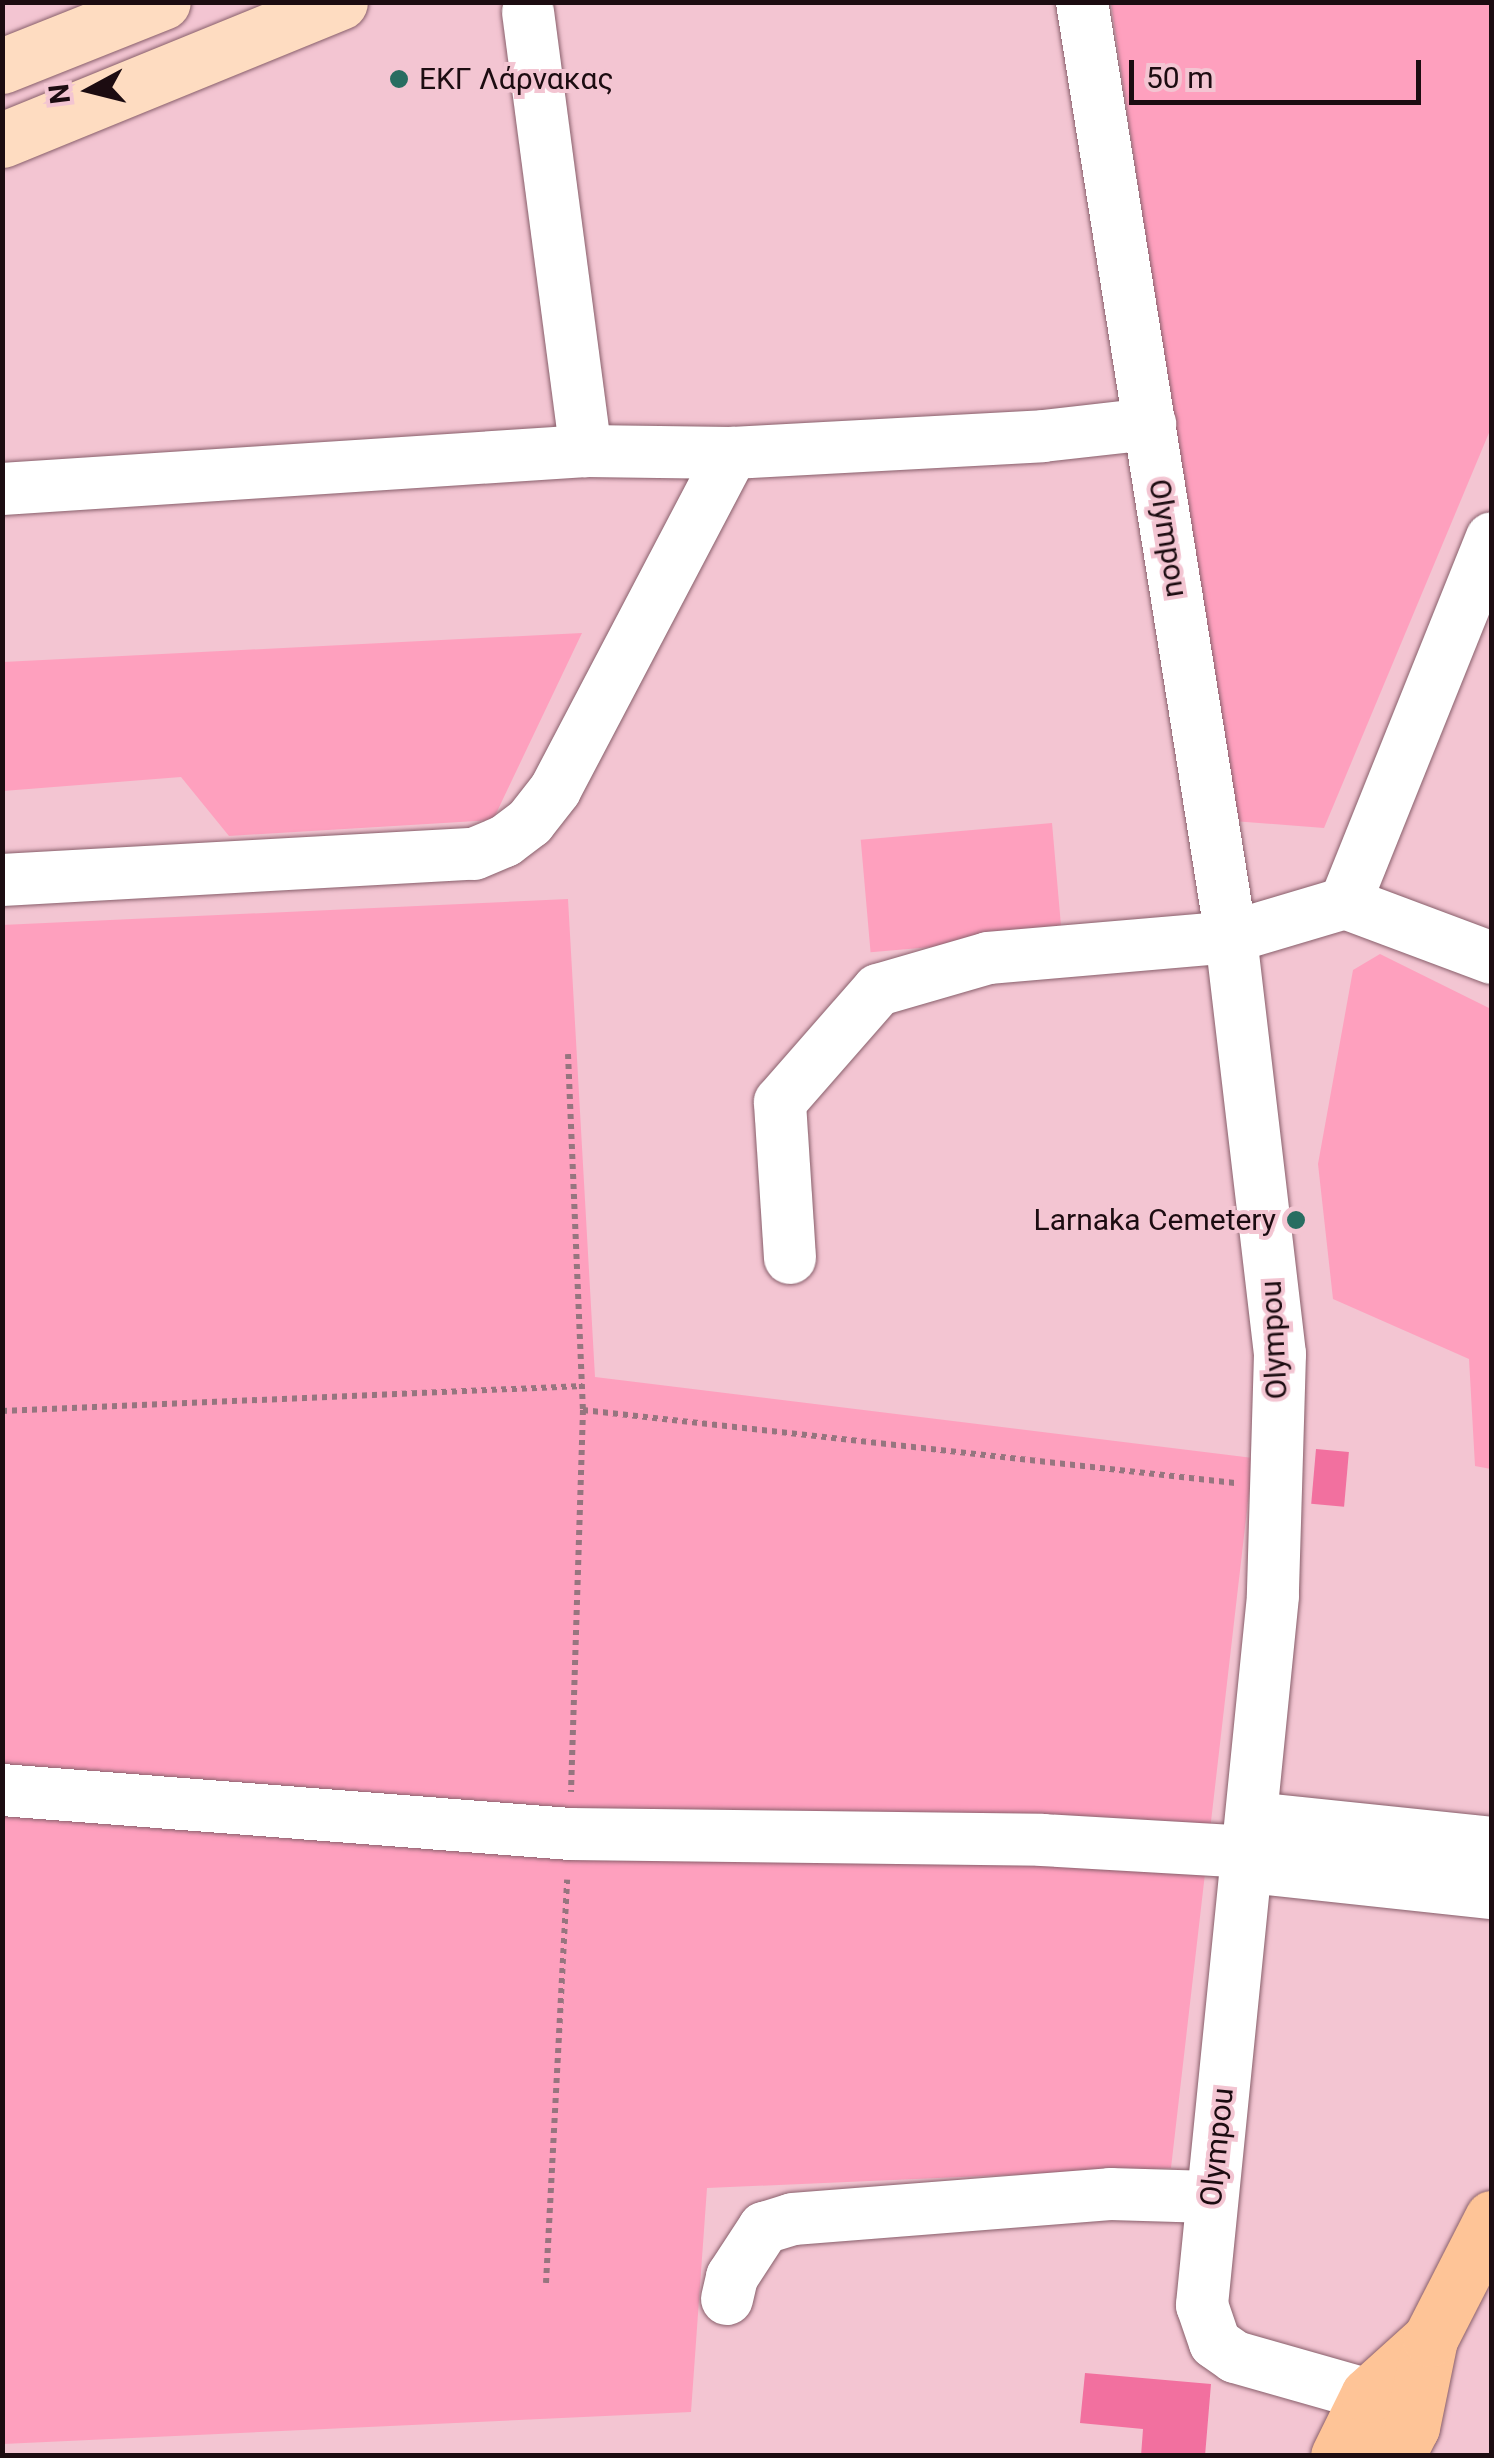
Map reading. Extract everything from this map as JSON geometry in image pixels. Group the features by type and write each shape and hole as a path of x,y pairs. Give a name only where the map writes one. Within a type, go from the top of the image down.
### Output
{"highway":[{"path":"1397,2456 1412,2427 1430,2339 1492,2218"},
{"path":"1338,2456 1368,2395 1430,2339"}],"main road":[{"path":"2,66 163,2"},
{"path":"2,140 340,2"}],"street":[{"name":"Olympou","path":"1082,2 1231,937 1280,1354 1273,1596 1202,2306 1215,2343 1235,2356 1368,2395"},
{"path":"528,12 586,451"},
{"path":"2,489 586,451 732,454 1043,436 1150,424"},
{"path":"2,880 474,854 505,841 530,822 555,790 732,454"},
{"path":"1345,903 1492,538"},
{"path":"790,1258 780,1102 878,990 988,958 1231,937 1345,903 1492,958"},
{"path":"2,1790 570,1834 1251,1846 1492,1843"},
{"path":"1251,1846 1492,1893"},
{"path":"727,2299 732,2277 764,2228 793,2220 1110,2194 1211,2197"}],"path":[{"path":"546,2283 570,1834 583,1410 568,1054"},
{"path":"2,1411 582,1386"},
{"path":"583,1410 1276,1485"}],"shaded area":[{"path":"1111,3 1491,3 1491,428 1324,828 1233,821"},
{"path":"582,633 493,820 229,836 181,777 3,791 3,662"},
{"path":"1052,823 1062,936 871,952 861,840"},
{"path":"568,899 595,1377 1253,1458 1171,2168 707,2188 691,2412 3,2444 2,925"},
{"path":"1380,954 1491,1009 1491,1469 1475,1466 1469,1359 1333,1299 1318,1164 1353,970"}],"building":[{"path":"1316,1449 1349,1452 1344,1507 1311,1504"},
{"path":"1085,2373 1211,2384 1205,2456 1141,2456 1143,2429 1080,2423"}],"place":[{"name":"ΕΚΓ Λάρνακας","path":"399,79"},
{"name":"Larnaka Cemetery","path":"1296,1220"}]}
